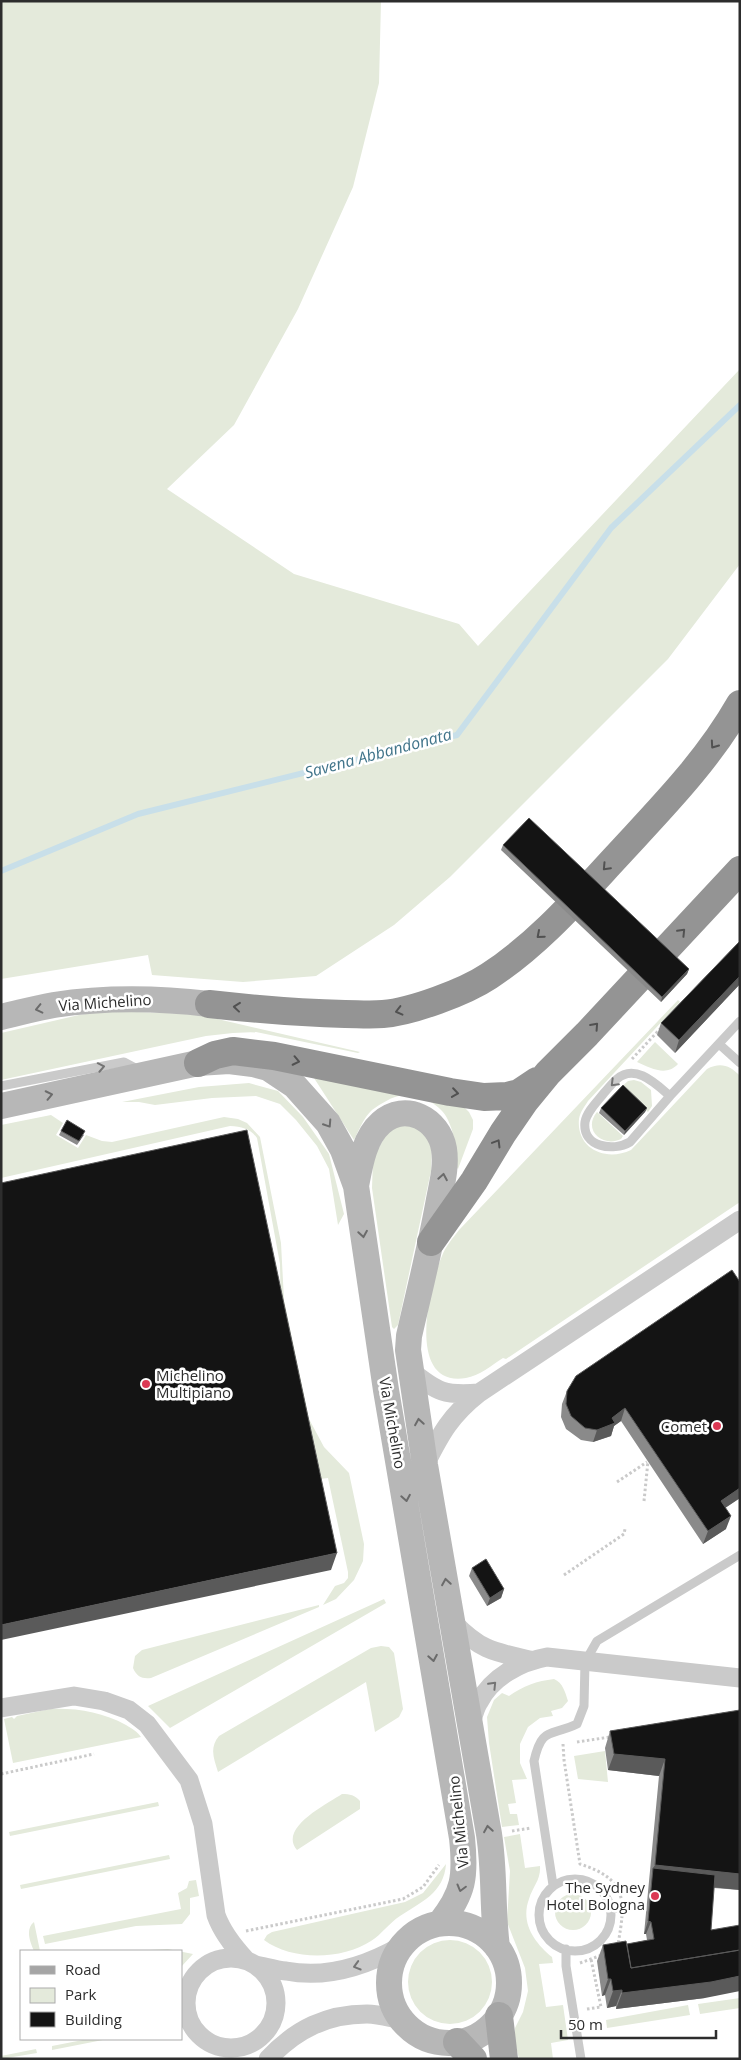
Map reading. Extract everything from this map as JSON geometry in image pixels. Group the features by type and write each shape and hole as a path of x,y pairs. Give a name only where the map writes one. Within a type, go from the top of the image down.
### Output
{"highway":[{"path":"209,1004 315,1013 384,1014 424,1004 458,992 488,977 514,958 554,922 678,790 703,761 740,704"},
{"path":"431,1242 474,1181 503,1132 548,1073 587,1034 740,870"},
{"path":"198,1063 215,1055 233,1051 265,1055 484,1097 507,1096 519,1093 548,1073"}],"main road":[{"path":"499,2016 504,2059"}],"street":[{"name":"Via Michelino","path":"1,1017 54,1005 114,999 167,999 209,1004"},
{"name":"Via Michelino","path":"1,1106 198,1063 229,1061 253,1064 268,1068 295,1086 328,1123 343,1150 356,1186 386,1390 462,1838 464,1872 461,1890 456,1902 440,1923"},
{"name":"Via Michelino","path":"356,1186 362,1157 371,1136 380,1123 391,1116 403,1112 417,1115 431,1122 444,1148 444,1168 431,1242 409,1336 408,1350 425,1465 492,1853 493,1914 497,1947"},
{"name":"Via Michelino","path":"425,1465 450,1420 460,1408 479,1393 740,1220"},
{"name":"Via Michelino","path":"411,1371 429,1386 444,1393 457,1395 479,1393"},
{"path":"453,1622 468,1638 484,1648 530,1660"},
{"path":"471,1724 479,1702 493,1684 508,1672 530,1660 547,1657 740,1678"},
{"path":"1,1708 74,1696 104,1700 129,1710 147,1724 189,1780 203,1824 211,1886 219,1924 231,1944 271,1981 276,1995 276,2010 272,2024 263,2036"},
{"path":"204,1967 224,1958 288,1972 330,1972 353,1968 378,1960 402,1946 416,1932 440,1923 453,1923 478,1930 497,1947 506,1963 509,1981 505,2006 499,2016 465,2050 444,2042 425,2038 408,2027 402,2020 392,1999 389,1987 393,1962 402,1946"},
{"path":"204,2059 196,2033 188,2020 186,1994 192,1979 204,1967 215,1944 219,1924"},
{"path":"196,2033 208,2042 221,2048 236,2048 251,2044 263,2036 339,2016 369,2014 402,2020"},
{"path":"268,2059 296,2034 316,2022"}],"lane":[{"path":"670,1096 655,1082 636,1073 626,1073 617,1078 591,1110 585,1121 586,1132 591,1140 600,1146 621,1147 630,1142 670,1096 740,1022"},
{"path":"719,1044 740,1063"},
{"path":"1,1086 124,1062 148,1074"},
{"path":"553,1886 534,1761 538,1742 548,1734 564,1731 577,1724 584,1706 585,1662 597,1641 740,1554"},
{"path":"574,1879 594,1885 602,1892 608,1901 610,1912 608,1928 598,1942 588,1948 577,1951 566,1950 555,1945 546,1937 541,1927 539,1916 540,1904 545,1894 553,1886 563,1881 574,1879"},
{"path":"566,1950 566,1966 581,2059"}],"path":[{"path":"626,1073 632,1058 666,1023"},
{"path":"617,1482 648,1461 644,1501"},
{"path":"564,1575 624,1534 625,1529"},
{"path":"611,1736 563,1744 580,1864 596,1869 612,1879 619,1891 623,1910 617,1945"},
{"path":"1,1774 94,1754"},
{"path":"504,1832 544,1826"},
{"path":"245,1932 403,1899 425,1885 443,1859"},
{"path":"610,1912 623,1910"},
{"path":"580,1963 610,1950"},
{"path":"573,2010 601,2007 591,1959"}],"green space":[{"path":"1,1 381,1 379,83 353,187 298,309 234,425 167,489 294,574 459,624 478,646 740,369 740,564 668,659 450,877 394,925 316,976 243,982 152,975 148,955 1,979"},
{"path":"678,1000 680,1002 588,1101 579,1119 579,1129 582,1138 594,1150 612,1154 631,1150 707,1069 721,1065 729,1067 740,1076 740,1202 506,1359 503,1358 471,1377 447,1377 435,1367 428,1352 426,1332 432,1289 437,1270 447,1246 459,1230"},
{"path":"107,1011 196,1014 360,1052 256,1032 233,1033 206,1036 1,1080 1,1033 79,1015"},
{"path":"655,1042 678,1064 673,1068 663,1071 637,1062"},
{"path":"317,1074 424,1095 464,1107 473,1120 473,1129 458,1169 455,1165 452,1131 445,1114 435,1105 423,1098 410,1095 391,1099 369,1113 354,1140 314,1078"},
{"path":"628,1081 641,1082 651,1090 652,1106 648,1112 620,1088"},
{"path":"249,1083 278,1091 303,1117 329,1154 344,1214 338,1225 329,1169 317,1146 280,1104 256,1096 212,1098 155,1105 139,1102 122,1102 199,1087"},
{"path":"597,1112 623,1136 621,1139 608,1141 597,1136 593,1131 592,1125"},
{"path":"51,1115 63,1123 56,1135 78,1148 86,1135 102,1141 112,1142 224,1117 238,1119 247,1123 260,1137 281,1243 284,1300 309,1419 324,1447 349,1473 364,1544 363,1561 354,1580 336,1599 323,1605 335,1586 344,1583 348,1578 348,1572 328,1478 320,1479 281,1321 280,1264 257,1138 252,1132 230,1126 1,1178 1,1125"},
{"path":"417,1124 432,1145 431,1171 398,1325 394,1329 392,1327 372,1188 373,1159 390,1127"},
{"path":"384,1599 386,1603 170,1728 148,1706"},
{"path":"319,1605 319,1607 151,1678 140,1677 133,1668 135,1656 142,1650"},
{"path":"389,1647 394,1653 403,1709 399,1717 375,1732 366,1682 218,1772 213,1749 219,1736 371,1648"},
{"path":"554,1679 562,1685 568,1701 562,1708 551,1711 553,1716 540,1718 528,1727 520,1744 520,1763 527,1779 512,1780 516,1803 508,1804 510,1814 517,1814 519,1825 502,1827 489,1743 487,1717 494,1700 502,1693 509,1696 530,1684"},
{"path":"50,1709 80,1710 99,1714 126,1725 141,1737 13,1763 4,1719 12,1717 14,1719 17,1716"},
{"path":"605,1751 608,1782 578,1779 574,1756"},
{"path":"342,1794 356,1797 360,1801 360,1809 297,1850 293,1842 294,1833 299,1825 316,1810"},
{"path":"158,1802 159,1806 10,1836 9,1832"},
{"path":"520,1834 525,1868 540,1866 538,1879 529,1899 526,1916 535,1939 552,1957 553,1963 539,1964 546,2007 563,2005 568,2040 551,2043 553,2059 519,2059 515,2042 515,2028 523,2012 528,1991 525,1968 507,1922 510,1871 504,1837"},
{"path":"169,1855 170,1859 21,1889 20,1885"},
{"path":"446,1864 441,1882 430,1896 396,1919 371,1941 359,1947 332,1955 303,1955 275,1947 264,1940 272,1932 405,1902 423,1893"},
{"path":"196,1880 199,1896 190,1898 190,1914 182,1924 136,1926 45,1944 43,1936 181,1909 178,1893 187,1888 189,1881"},
{"path":"573,1894 580,1895 586,1899 590,1905 590,1919 586,1925 580,1929 573,1930 566,1929 560,1925 556,1919 555,1912 556,1905 560,1899 566,1895"},
{"path":"34,1922 40,1950 34,1950 30,1940 29,1932"},
{"path":"450,1940 466,1943 480,1952 489,1966 492,1982 489,1998 480,2012 466,2021 450,2024 434,2021 420,2012 411,1998 408,1982 411,1966 420,1952 434,1943"},
{"path":"182,1952 193,1954 182,1966"},
{"path":"740,1998 740,2008 700,2014 698,2004"},
{"path":"688,2005 690,2015 607,2028 606,2020"},
{"path":"83,2040 103,2040 52,2050 52,2046"},
{"path":"36,2049 37,2053 1,2059 1,2056"}],"building":[{"path":"529,818 689,969 662,997 503,845"},
{"path":"740,941 740,976 679,1040 661,1023"},
{"path":"623,1085 647,1108 625,1131 601,1108"},
{"path":"67,1120 85,1131 79,1141 61,1131"},
{"name":"Michelino Multipiano","path":"247,1130 337,1553 1,1625 1,1183"},
{"path":"732,1270 740,1282 740,1488 721,1501 731,1516 708,1531 625,1408 612,1418 615,1423 597,1430 585,1428 571,1416 566,1404 567,1391 576,1376"},
{"path":"486,1559 504,1589 490,1598 472,1568"},
{"path":"740,1710 740,1874 655,1865 665,1759 614,1754 610,1731"},
{"path":"653,1868 715,1875 711,1930 740,1925 740,1950 631,1968 627,1944 654,1939 651,1922 648,1921"},
{"path":"626,1941 631,1968 740,1950 740,1976 711,1982 622,1993 622,1990 613,1991 611,1979 608,1979 603,1945"}],"waterway":[{"name":"Savena Abbandonata","path":"1,871 138,814 457,735 611,528 740,405"}],"place":[{"name":"Michelino Multipiano","path":"146,1384"},
{"name":"Comet","path":"717,1426"},
{"name":"The Sydney Hotel Bologna","path":"655,1896"}]}
